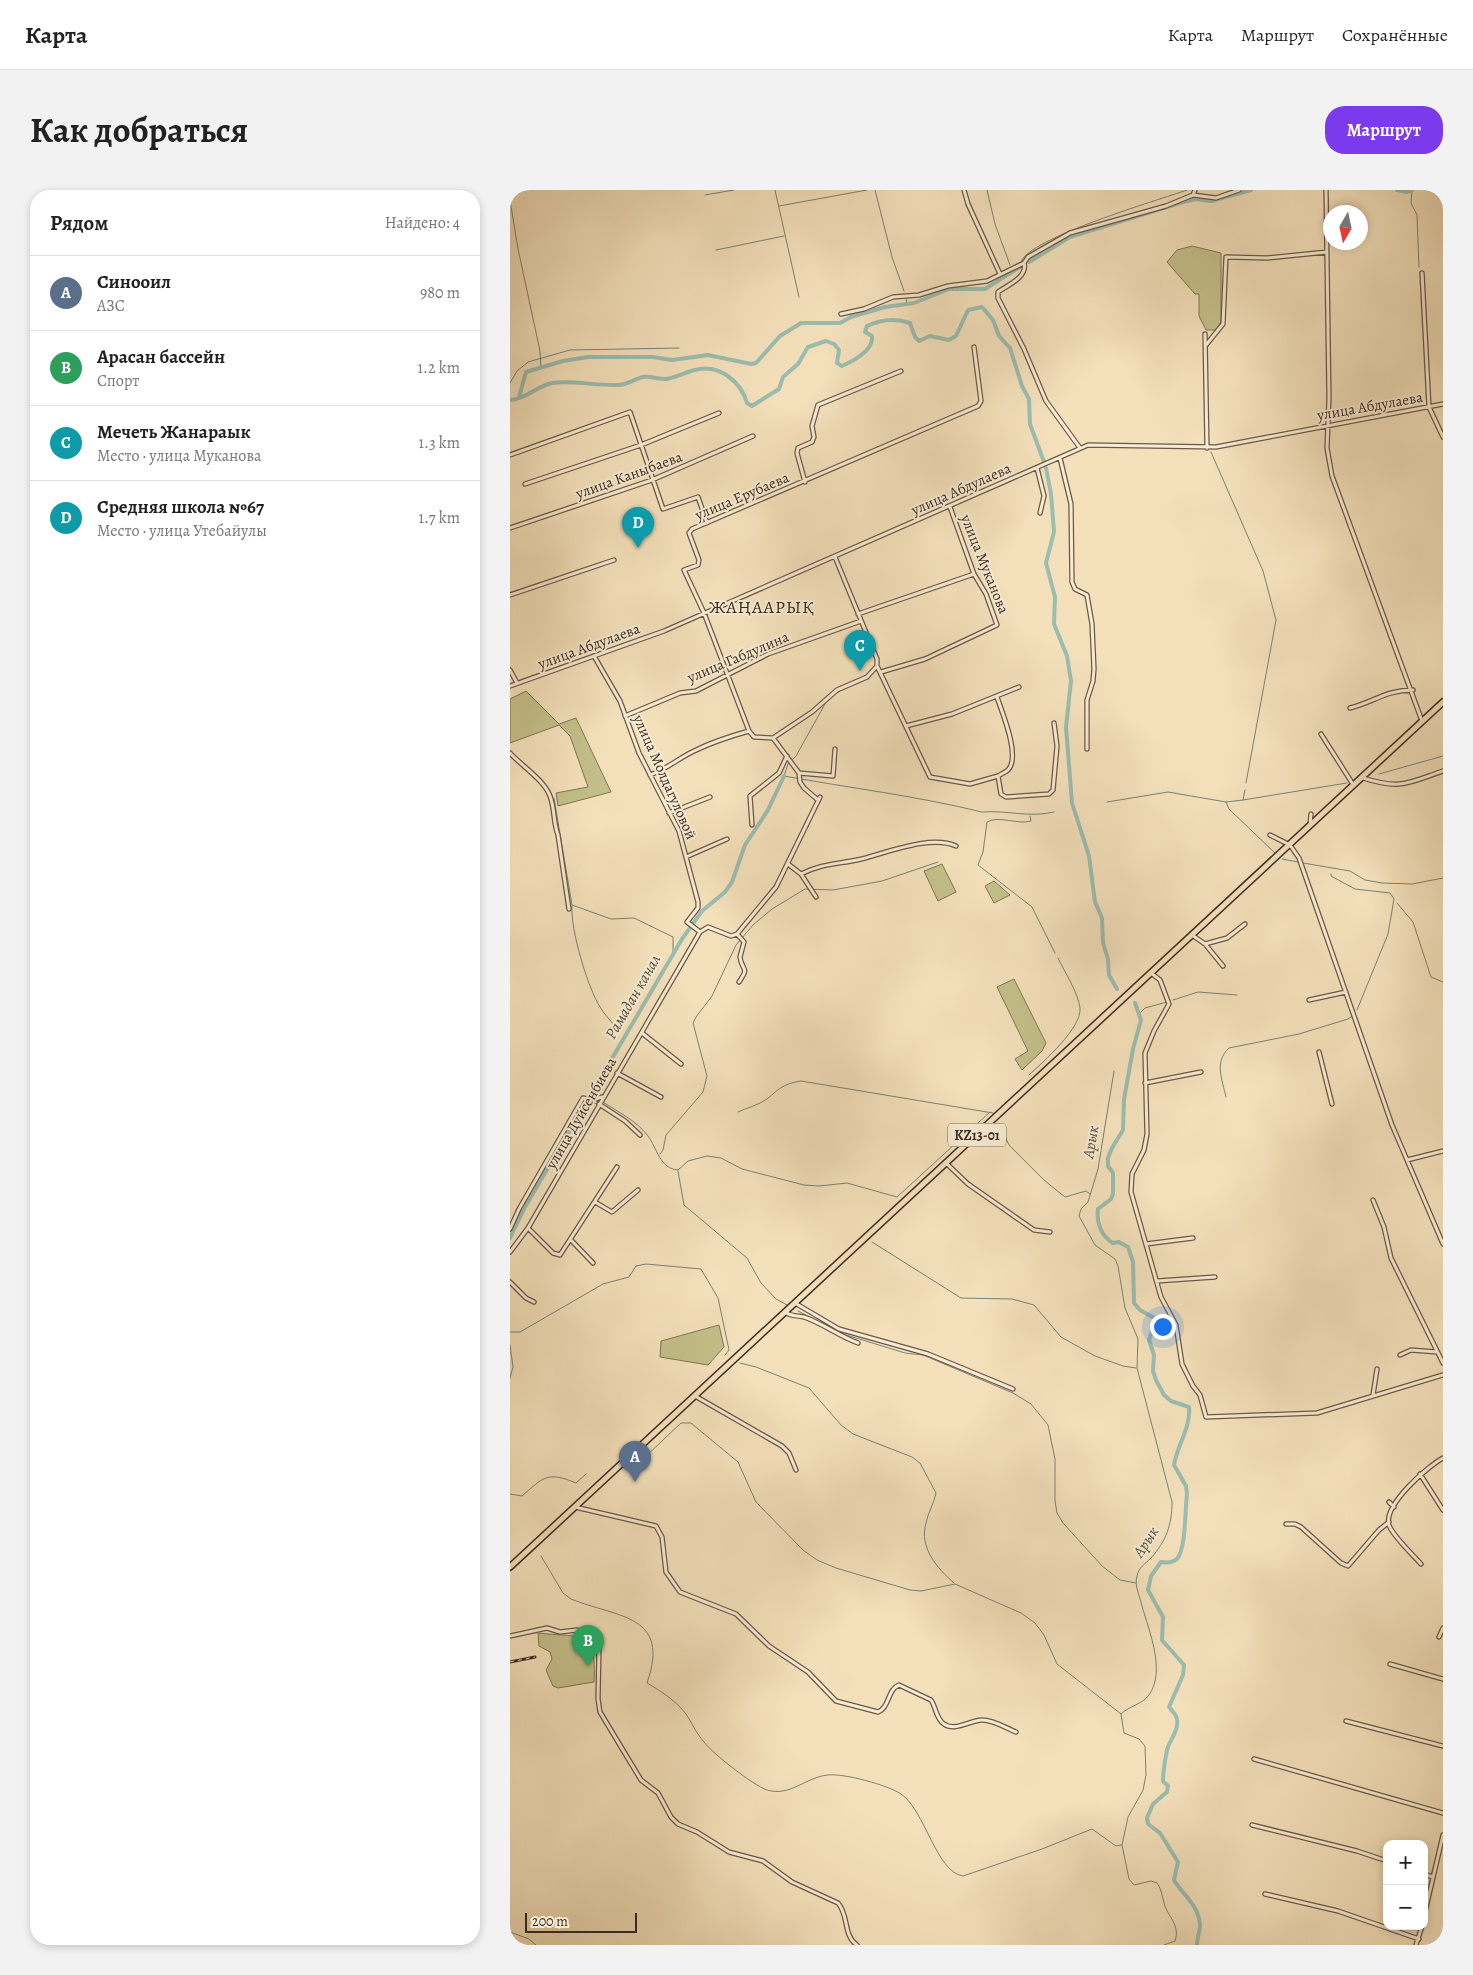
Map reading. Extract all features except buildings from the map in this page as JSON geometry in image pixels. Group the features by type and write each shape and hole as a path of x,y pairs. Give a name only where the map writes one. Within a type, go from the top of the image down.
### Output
{"highway":[{"name":"KZ13-01","path":"510,1567 1443,702"}],"street":[{"path":"964,190 968,204 1000,274"},
{"path":"1193,195 1195,190"},
{"path":"841,314 864,309 894,297 919,295 948,286 981,283 1024,263 1028,256 1070,233 1166,206 1193,195 1216,198 1239,190"},
{"path":"1326,190 1330,334 1327,425 1330,464 1344,514 1359,547 1413,690 1422,721"},
{"path":"1206,345 1224,324 1226,257 1267,258 1327,252"},
{"path":"1024,263 1026,268 1024,274 998,292 998,298 1024,349 1046,401 1080,448"},
{"path":"1422,273 1429,407 1443,437"},
{"path":"1205,334 1207,448"},
{"name":"улица Ерубаева","path":"749,731 704,613 684,570 698,565 699,560 690,533 692,529 978,406 982,401 974,346"},
{"path":"805,482 797,453 798,448 812,442 814,437 812,426 818,405 901,371"},
{"name":"улица Абдулаева","path":"510,686 664,631 835,558 1080,448 1101,445 1207,448 1443,404"},
{"path":"510,455 630,412 663,510 698,497 707,523"},
{"path":"525,484 641,445 719,413"},
{"name":"улица Каныбаева","path":"510,528 652,480 753,436"},
{"path":"1060,458 1072,504 1072,582 1075,589 1087,595 1092,624 1093,678 1087,700 1088,749"},
{"path":"1037,468 1044,496 1040,513"},
{"name":"улица Муканова","path":"881,672 925,659 997,626 986,594 974,574 950,507"},
{"path":"835,558 877,659 877,666 930,777 970,784 998,776 1008,770 1011,764 1011,742 997,697"},
{"path":"510,595 614,560"},
{"path":"858,614 974,574"},
{"name":"улица Габдулина","path":"625,716 680,693 696,691 729,676 768,654 861,621"},
{"name":"улица Молдагуловой","path":"594,656 620,701 650,775 679,832 698,902 698,908 687,922 700,932"},
{"path":"650,775 668,768 693,751 727,737 749,731 754,737 774,738 812,712 837,690 867,677 877,666"},
{"path":"510,670 517,683"},
{"path":"906,726 952,714 1019,687"},
{"path":"1350,708 1390,692 1413,690"},
{"path":"998,776 1001,794 1006,797 1049,794 1053,790 1056,746 1054,723"},
{"path":"1321,734 1346,777 1354,786"},
{"path":"700,932 708,927 731,936 737,934 776,887 819,798 804,788 800,782 799,773 774,738"},
{"path":"799,773 833,776 834,749"},
{"path":"510,753 525,769 537,778 549,794 554,824 558,835 569,909"},
{"path":"752,825 750,796 779,773 787,756"},
{"path":"1363,778 1376,782 1402,784 1413,783 1443,771"},
{"path":"1340,776 1346,777"},
{"path":"669,813 710,797"},
{"path":"1310,826 1312,814"},
{"path":"1270,835 1290,845 1299,858 1387,1112 1443,1244"},
{"path":"686,857 726,839"},
{"path":"801,874 816,866 858,860 887,850 933,843 950,843 956,846"},
{"path":"788,864 801,874 816,897"},
{"path":"1205,944 1226,938 1245,924"},
{"name":"улица Дуйсенбиева","path":"510,1252 528,1228 602,1097 642,1033 700,932"},
{"path":"737,934 744,942 740,957 746,968 746,972 739,982"},
{"path":"1192,936 1205,944 1213,956 1224,966"},
{"path":"1151,973 1160,980 1170,1004 1147,1047 1144,1060 1147,1134 1144,1150 1132,1174 1131,1192 1161,1297 1176,1325 1182,1364 1200,1395 1206,1417 1317,1413 1443,1375"},
{"path":"1309,1000 1346,992"},
{"path":"642,1033 681,1064"},
{"path":"1319,1052 1332,1104"},
{"path":"1145,1083 1201,1072"},
{"path":"617,1073 660,1097"},
{"path":"510,1229 519,1209 583,1098 592,1100 602,1097"},
{"path":"599,1104 625,1120 640,1135"},
{"path":"1407,1160 1443,1151"},
{"path":"946,1163 968,1184 1034,1230 1050,1232"},
{"path":"528,1228 556,1256 560,1255 617,1167"},
{"path":"595,1202 612,1212 638,1190"},
{"path":"1373,1200 1384,1227 1391,1258 1443,1363"},
{"path":"1146,1244 1193,1238"},
{"path":"571,1240 593,1263"},
{"path":"1157,1281 1215,1277"},
{"path":"510,1282 526,1298 534,1302"},
{"path":"795,1303 839,1329 928,1354 1013,1389"},
{"path":"785,1312 790,1316 805,1318 835,1334 858,1343"},
{"path":"1400,1356 1411,1350 1437,1353"},
{"path":"1373,1395 1377,1369"},
{"path":"694,1396 782,1446 789,1453 796,1470"},
{"path":"1286,1524 1301,1527 1341,1563 1348,1566 1382,1526 1388,1522 1394,1507 1420,1474 1443,1458"},
{"path":"1420,1474 1443,1510"},
{"path":"1390,1502 1394,1507"},
{"path":"574,1507 656,1526 662,1537 666,1572 678,1590 690,1597 736,1614 769,1646 808,1672 836,1701 878,1712 885,1707 894,1688 898,1685 931,1700 941,1722 946,1726 958,1726 976,1720 988,1720 1016,1732"},
{"path":"1388,1522 1390,1527 1421,1564"},
{"path":"510,1636 547,1628 560,1632 577,1630 584,1634 599,1649 598,1699 600,1712 641,1780 658,1793 671,1817 678,1824 697,1832 729,1852 763,1861 792,1882 838,1903 843,1908 848,1934 852,1942 857,1945"},
{"path":"1439,1637 1443,1628"},
{"path":"1390,1664 1443,1679"},
{"path":"1346,1720 1443,1746"},
{"path":"1254,1759 1443,1813"},
{"path":"1252,1825 1357,1851 1383,1860"},
{"path":"1428,1898 1443,1836"},
{"path":"1428,1875 1433,1876"},
{"path":"1265,1894 1338,1911 1419,1939"},
{"path":"1416,1945 1421,1930"}],"shaded area":[{"path":"1192,246 1221,253 1221,322 1216,330 1206,330 1199,316 1199,294 1195,294 1167,262 1177,250"},
{"path":"526,691 559,724 576,718 611,792 558,806 556,793 588,787 570,736 559,725 510,743 510,699"},
{"path":"942,864 956,892 938,901 924,871"},
{"path":"994,881 1010,895 994,903 985,886"},
{"path":"1014,979 1046,1043 1042,1051 1022,1070 1015,1059 1028,1051 997,987"},
{"path":"719,1325 724,1347 708,1365 660,1357 661,1341"},
{"path":"538,1633 575,1636 589,1644 593,1652 594,1682 558,1688 553,1686 546,1670 552,1659 550,1652 539,1646"}],"waterway":[{"path":"705,195 734,190"},
{"path":"775,190 799,297"},
{"path":"779,206 867,190"},
{"path":"875,190 892,257 904,291"},
{"path":"987,190 995,224 1010,265"},
{"path":"1021,262 1029,252 1069,231 1187,190"},
{"path":"1029,262 1070,237 1183,202 1196,199 1211,201 1251,190"},
{"path":"1397,190 1407,192 1412,190"},
{"path":"1412,190 1411,203 1417,215 1419,267"},
{"path":"510,200 518,249 540,351 541,369"},
{"path":"716,250 784,236"},
{"path":"519,397 526,372 563,361 588,357 653,357 672,360 708,355 751,364 756,363 780,336 801,323 840,323 851,317 885,307 914,303 949,289 985,289 1023,265"},
{"path":"906,298 907,304"},
{"path":"510,400 552,383 621,385 643,377 666,379 691,371 712,369 728,376 734,381 740,388 747,403 752,406 779,389 783,377 798,364 808,347 826,341 834,344 839,350 837,363 842,366 862,354 870,346 872,336 865,332 867,326 888,320 905,321 910,323 915,337 919,341 930,336 949,340 956,336 968,310 982,307 993,320 999,336 1010,348 1022,386 1029,399 1030,424 1044,462"},
{"path":"510,383 517,371 528,362 570,350 679,348"},
{"path":"1211,452 1263,571 1276,620 1246,783"},
{"path":"1046,468 1051,494 1054,532 1046,563 1055,597 1054,624 1067,656 1071,681 1066,727 1072,803 1089,856 1095,902 1102,918 1103,943 1108,959 1109,975 1117,989"},
{"path":"825,704 796,756 788,764 784,776 958,806 982,812 1027,814 1054,812"},
{"path":"1379,774 1443,756"},
{"name":"Рамадан канал","path":"510,1238 525,1207 682,939 702,911 725,892 732,882 745,845 768,810 784,776"},
{"path":"1107,802 1168,792 1226,802 1347,783"},
{"path":"1243,800 1245,790"},
{"path":"554,798 572,905 611,919 634,918 673,937 673,953"},
{"path":"1226,802 1229,809 1276,854"},
{"path":"1030,816 1031,821 1026,822 997,819 987,822 983,852 978,865 1032,907 1055,953"},
{"path":"1282,859 1298,862"},
{"path":"660,1154 663,1150 666,1135 703,1092 707,1076 693,1023 712,996 736,945 753,925 772,909 805,889 833,890 882,881 938,862"},
{"path":"1303,863 1350,871 1365,880 1382,883 1412,884 1443,878"},
{"path":"1331,874 1331,876 1355,889 1390,893 1394,899 1388,934 1357,1010"},
{"path":"1397,903 1413,922 1431,977 1443,982"},
{"path":"572,906 574,929 585,973 600,1007 615,1026"},
{"path":"1029,1075 1068,1035 1079,1016 1080,1008 1077,996 1058,958"},
{"path":"1173,1000 1198,992 1237,995"},
{"path":"1139,1014 1145,1008 1167,1002"},
{"path":"1135,1003 1141,1020 1133,1049 1124,1099 1123,1130 1108,1158 1108,1166 1113,1173 1113,1194 1111,1199 1098,1209 1098,1219 1105,1237 1113,1243 1119,1242 1128,1247 1133,1262 1134,1303 1140,1310 1156,1319 1149,1340 1154,1355 1153,1371 1156,1380 1164,1395 1171,1401 1189,1407 1188,1422 1174,1465 1186,1486 1187,1494 1182,1547 1177,1559 1161,1562 1151,1576 1148,1590 1163,1617 1162,1640 1184,1665 1183,1675 1169,1707 1176,1716 1177,1725 1167,1750 1164,1765 1163,1781 1168,1786 1167,1792 1153,1804 1147,1818 1148,1824 1160,1833 1178,1862 1174,1880 1197,1912 1199,1918 1200,1927 1197,1945"},
{"path":"1226,1097 1220,1065 1224,1053 1229,1048 1299,1034 1348,1019 1352,1016"},
{"name":"Арык","path":"1114,1071 1098,1169 1088,1202 1081,1209 1079,1216 1095,1245 1115,1259 1118,1266 1125,1308 1138,1339 1137,1368 1172,1502 1171,1518 1164,1539 1156,1552 1141,1568 1136,1580 1152,1639 1156,1663 1154,1685 1146,1698 1121,1714 1124,1733 1139,1739 1145,1746 1146,1775 1143,1790 1128,1817 1122,1845 1129,1879 1134,1885 1151,1881 1157,1883 1160,1888 1165,1906 1176,1931 1175,1941 1164,1945"},
{"path":"738,1112 764,1101 786,1085 801,1081 993,1113"},
{"path":"603,1102 627,1117 644,1131 663,1162 672,1169 678,1170 688,1161 707,1156 721,1158 742,1169 804,1185 819,1186 847,1183 897,1197 990,1112"},
{"path":"585,1105 599,1103"},
{"path":"999,1123 1009,1145 1045,1181 1065,1197 1086,1191 1090,1194"},
{"path":"678,1171 684,1205 747,1258 761,1283 776,1299 787,1305"},
{"path":"872,1242 961,1298 1012,1299 1034,1305 1061,1337 1095,1356 1123,1366 1136,1368"},
{"path":"510,1332 520,1332 603,1284 629,1277 636,1266 646,1264 701,1269 718,1298 729,1350 725,1355"},
{"path":"798,1311 843,1334 905,1353 923,1355 1013,1393 1031,1404 1048,1425 1055,1459 1055,1501 1057,1513 1063,1523 1102,1566 1120,1580 1136,1583"},
{"path":"510,1345 513,1367 510,1378"},
{"path":"740,1363 756,1367 809,1388 841,1425 853,1434 912,1457 920,1463 936,1493 924,1532 927,1549 941,1571 954,1583"},
{"path":"644,1458 681,1423 691,1423 738,1462 756,1502 803,1550 817,1560 836,1568 910,1590 921,1591 955,1584 1021,1613 1035,1623 1044,1635 1057,1664 1121,1714"},
{"path":"510,1494 522,1496 546,1478 558,1477 576,1483 586,1474"},
{"path":"541,1556 563,1593 571,1599 622,1616 636,1622 646,1631 652,1643 653,1660 647,1683 658,1689 682,1709 701,1739 716,1754 743,1776 767,1790 783,1791 812,1779 828,1775 865,1780 886,1787 901,1794 909,1802 945,1864 954,1872 963,1876 1042,1849 1092,1829 1116,1846 1121,1845"},
{"path":"510,1932 529,1939 536,1945"},
{"path":"1434,1945 1443,1940"}],"railway":[{"path":"510,1662 535,1657"}],"place":[{"name":"Средняя школа №67","path":"638,548"},
{"name":"Мечеть Жанараык","path":"860,671"},
{"name":"Синооил","path":"635,1482"},
{"name":"Арасан бассейн","path":"588,1666"}],"district":[{"name":"ЖАҢААРЫҚ","path":"762,607"}]}
